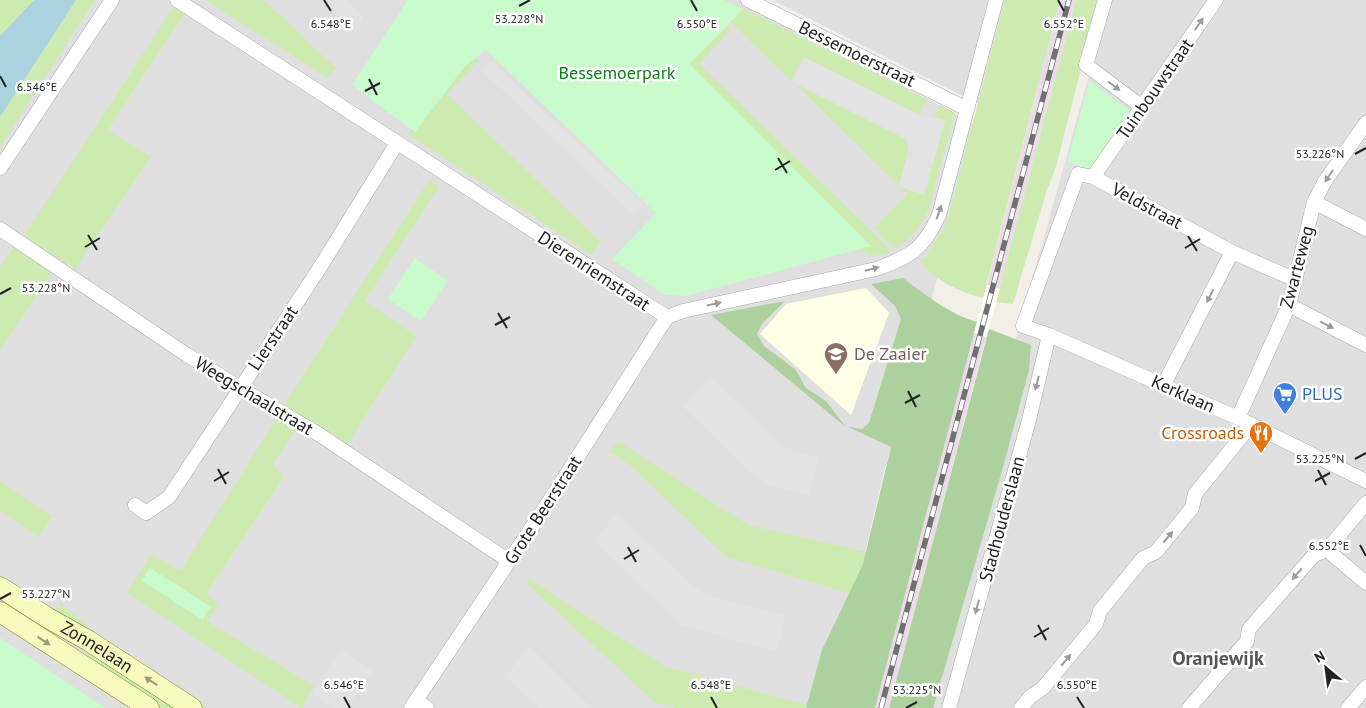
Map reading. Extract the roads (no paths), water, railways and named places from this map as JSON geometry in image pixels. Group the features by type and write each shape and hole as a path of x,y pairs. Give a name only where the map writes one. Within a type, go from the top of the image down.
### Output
{"street":[{"path":"0,168 112,0"},
{"name":"Dierenriemstraat","path":"177,0 666,317 683,311 876,269 901,260 913,253 928,235 939,215 996,0"},
{"name":"Bessemoerstraat","path":"748,0 967,109"},
{"path":"1105,0 1086,65 1142,107"},
{"name":"Tuinbouwstraat","path":"1093,177 1216,0"},
{"name":"Zwarteweg","path":"1238,418 1289,305 1314,202 1325,181 1366,123"},
{"name":"Lierstraat","path":"135,505 146,513 169,497 319,269 397,143"},
{"name":"Veldstraat","path":"1023,326 1078,174 1093,177 1232,252 1296,280"},
{"path":"1314,202 1366,229"},
{"name":"Weegschaalstraat","path":"0,229 240,388 320,436 510,561"},
{"path":"1163,386 1232,252"},
{"path":"1289,305 1366,345"},
{"name":"Grote Beerstraat","path":"418,706 666,317"},
{"name":"Kerklaan","path":"1023,326 1049,335 1238,418 1366,481"},
{"name":"Stadhouderslaan","path":"950,705 1029,420 1049,335"},
{"path":"1021,708 1030,697 1043,688 1096,624 1100,611 1143,558 1156,552 1192,508 1195,494 1251,425"},
{"path":"1189,708 1247,641 1249,629 1314,555 1327,550 1366,503"},
{"path":"1327,550 1366,583"},
{"name":"Zonnelaan","path":"0,587 48,618 89,641 192,708"},
{"name":"Zonnelaan","path":"0,612 149,708"},
{"path":"1348,708 1366,687"}],"water":[{"path":"34,0 76,0 0,117 0,36"}],"railway":[{"path":"881,708 1069,0"}],"place":[{"name":"De Zaaier","path":"836,375"},
{"name":"PLUS","path":"1285,415"},
{"name":"Crossroads","path":"1261,454"}],"district":[{"name":"Oranjewijk","path":"1218,658"}],"park label":[{"name":"Bessemoerpark","path":"617,73"}]}
